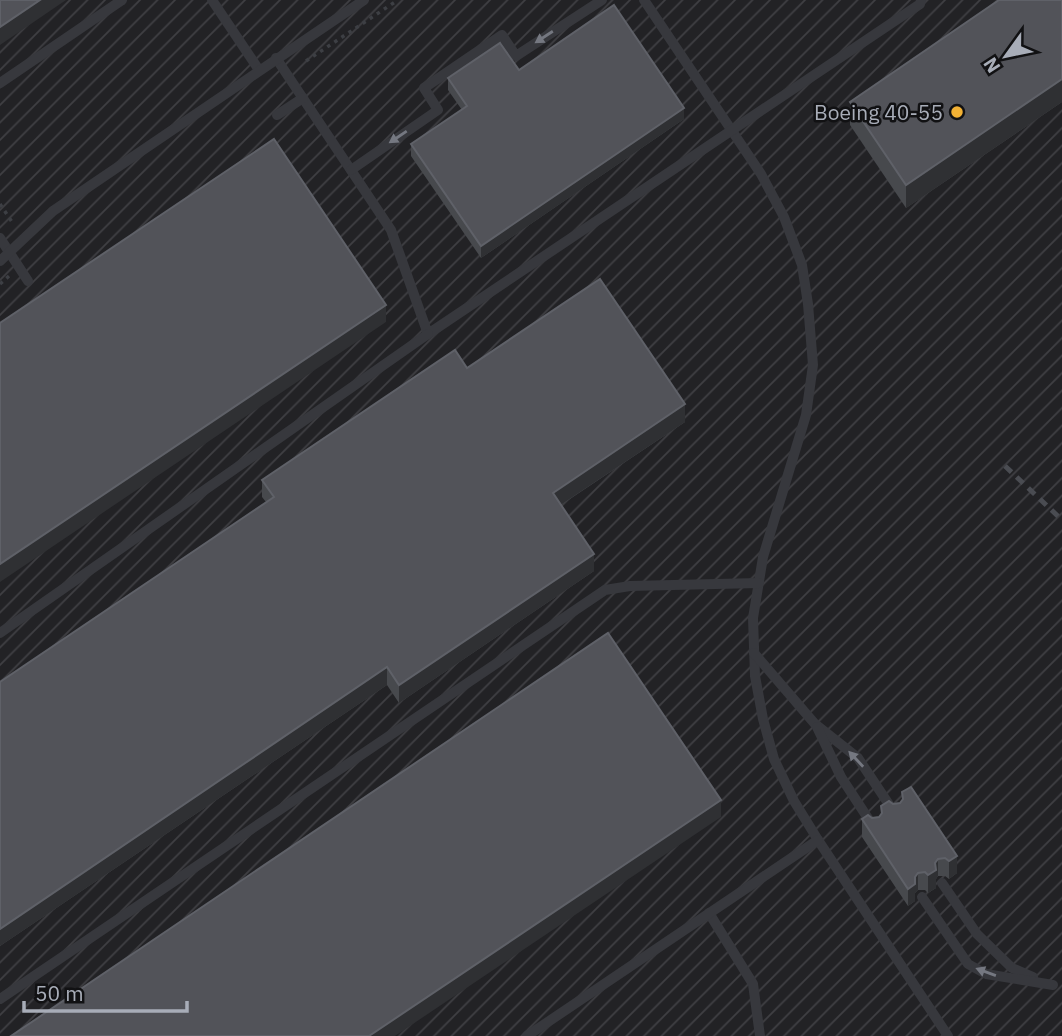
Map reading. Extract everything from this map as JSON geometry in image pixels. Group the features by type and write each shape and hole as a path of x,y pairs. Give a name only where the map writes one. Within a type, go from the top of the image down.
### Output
{"lane":[{"path":"0,83 122,0"},
{"path":"212,0 259,70"},
{"path":"0,261 53,211 364,0"},
{"path":"351,170 438,110 424,88 502,36 516,56 601,0"},
{"path":"644,0 761,174 784,217 802,265 813,365 806,415 763,557 752,618 755,676 774,759 794,801 818,840 948,1036"},
{"path":"0,633 428,334 920,4 921,0"},
{"path":"276,58 391,230 428,334"},
{"path":"277,115 303,98"},
{"path":"0,238 28,281"},
{"path":"0,999 605,590 630,586 759,583"},
{"path":"754,653 816,724 858,758 896,814"},
{"path":"816,724 841,777 875,828"},
{"path":"531,1035 818,840"},
{"path":"942,883 977,934 1012,968 1057,985"},
{"path":"922,897 968,964 986,974 1057,985"},
{"path":"709,913 753,984 760,1036"}],"path":[{"path":"287,75 398,0"},
{"path":"0,284 19,267"}],"shaded area":[{"path":"0,0 1062,0 1062,1036 0,1036"}],"building":[{"path":"0,0 40,0 0,27"},
{"name":"Boeing 40-55","path":"999,0 1062,0 1062,79 906,185 850,102"},
{"path":"614,5 684,108 481,246 411,144 467,106 448,78 500,43 519,70"},
{"path":"274,139 386,305 0,564 0,323"},
{"path":"600,279 685,404 553,493 594,554 399,685 387,667 0,929 0,682 274,497 262,480 455,350 467,368"},
{"path":"608,633 721,800 369,1036 11,1036"},
{"path":"911,787 957,856 949,861 945,858 938,859 935,863 936,870 928,875 925,872 918,873 915,884 908,889 862,819 868,815 872,818 879,817 882,813 881,806 889,801 893,804 900,803 903,799 902,792"}],"railway":[{"path":"1005,466 1062,520"}],"place":[{"name":"Boeing 40-55","path":"957,112"}]}
